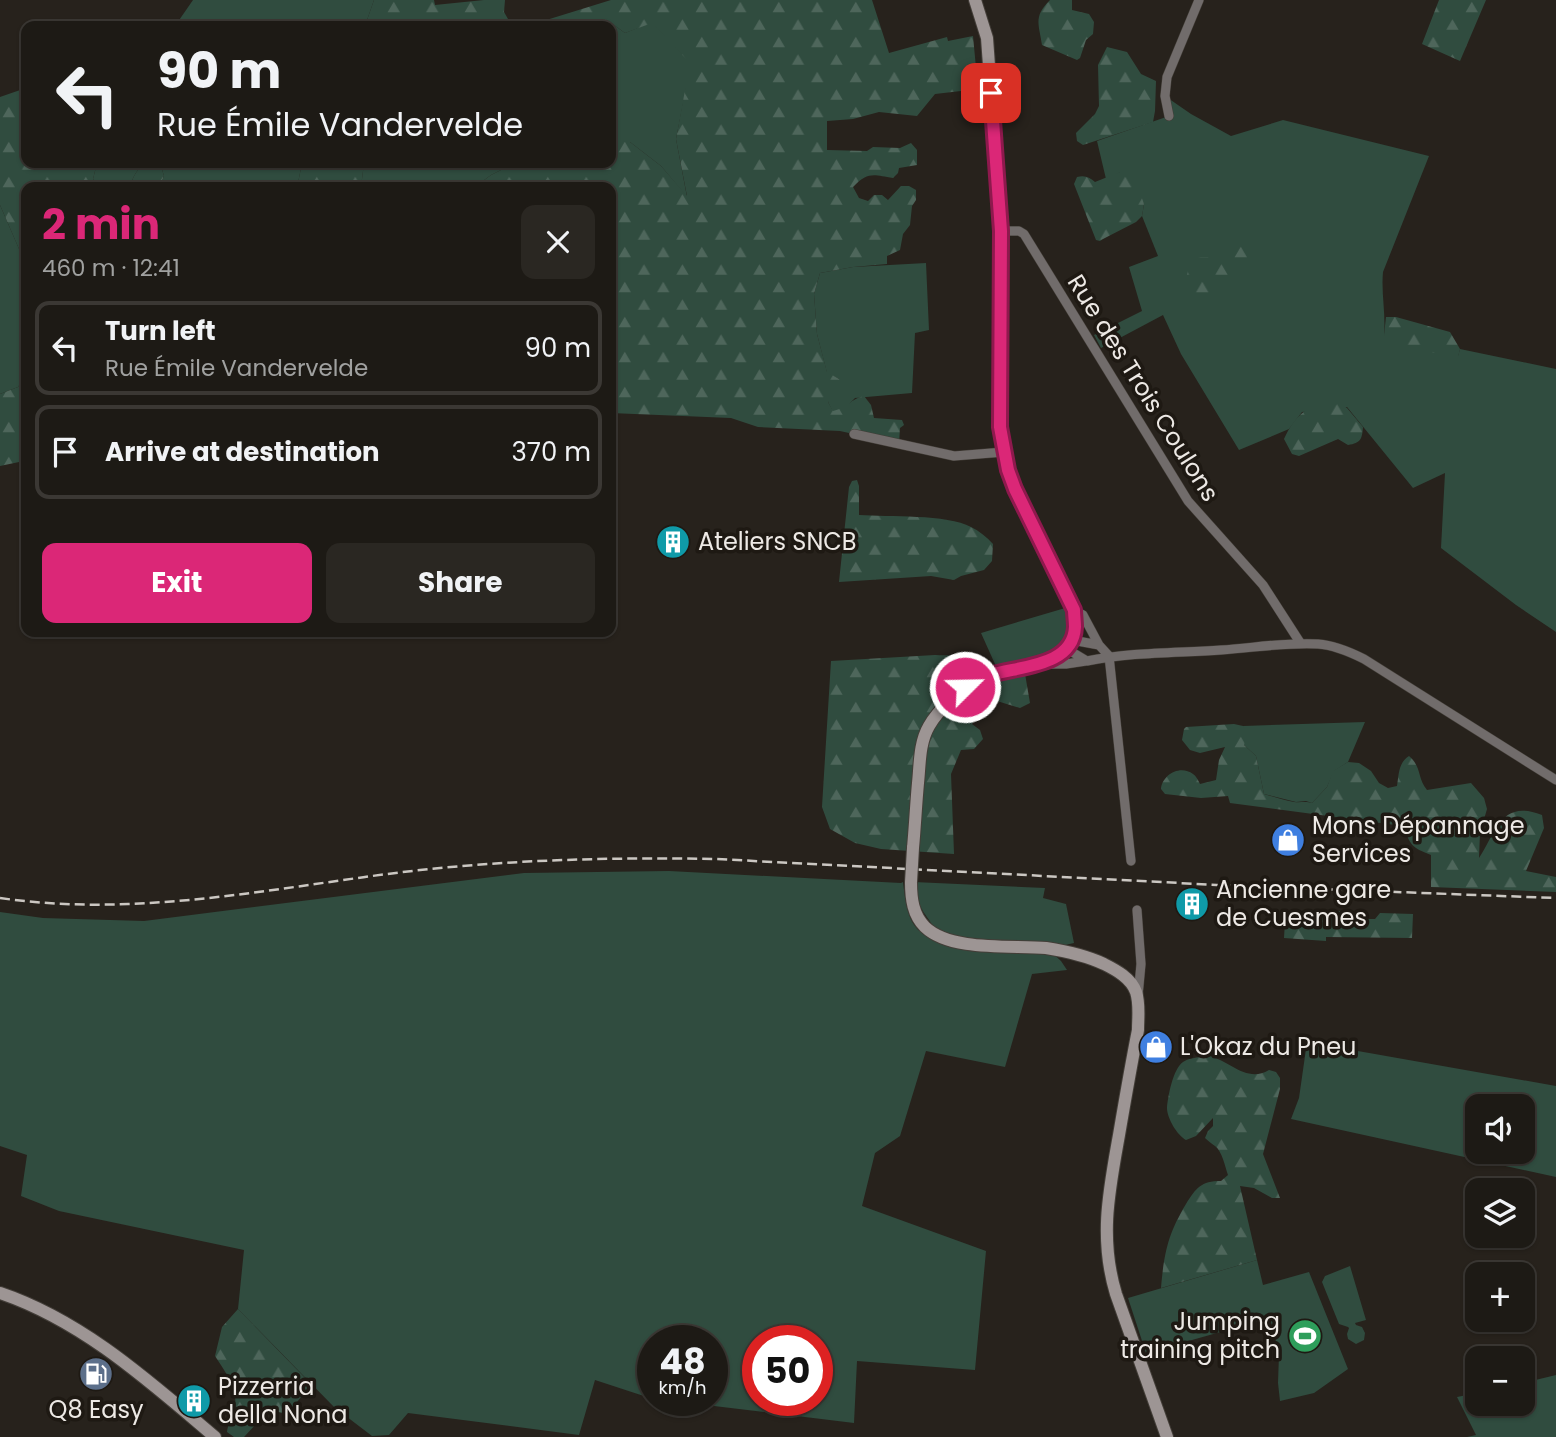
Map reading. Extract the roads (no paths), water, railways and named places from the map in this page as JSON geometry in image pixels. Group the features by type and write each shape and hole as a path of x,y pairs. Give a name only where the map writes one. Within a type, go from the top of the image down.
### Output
{"main road":[{"path":"975,0 987,38 1001,231 999,404 1003,452 1015,489 1074,610 1075,628 1069,645 1043,664 980,678 965,687 929,725 920,756 912,902 926,928 941,937 957,942 1048,948 1073,954 1115,969 1132,984 1138,1002 1138,1030 1108,1196 1106,1251 1109,1273 1167,1437"},
{"path":"0,1293 76,1328 167,1396 215,1437"}],"street":[{"path":"1169,116 1165,96 1167,76 1199,0"},
{"name":"Rue des Trois Coulons","path":"1001,231 1024,234 1188,502 1256,576 1301,643"},
{"path":"855,433 954,456 1003,452"},
{"path":"1074,610 1083,615 1099,645 1109,656 1131,861"},
{"path":"1043,664 1066,664 1109,656 1301,643 1321,644 1364,659 1556,780"},
{"path":"1069,645 1099,645"},
{"path":"1069,645 1087,661"},
{"path":"1137,910 1141,964 1138,1002"}],"railway":[{"path":"0,898 97,905 146,903 194,900 469,865 551,860 675,858 1237,886 1556,898"}],"place":[{"name":"Ateliers SNCB","path":"673,542"},
{"name":"Mons Dépannage Services","path":"1288,840"},
{"name":"Ancienne gare de Cuesmes","path":"1192,904"},
{"name":"L'Okaz du Pneu","path":"1156,1047"},
{"name":"Jumping training pitch","path":"1305,1336"},
{"name":"Q8 Easy","path":"96,1374"},
{"name":"Pizzerria della Nona","path":"194,1401"}]}
